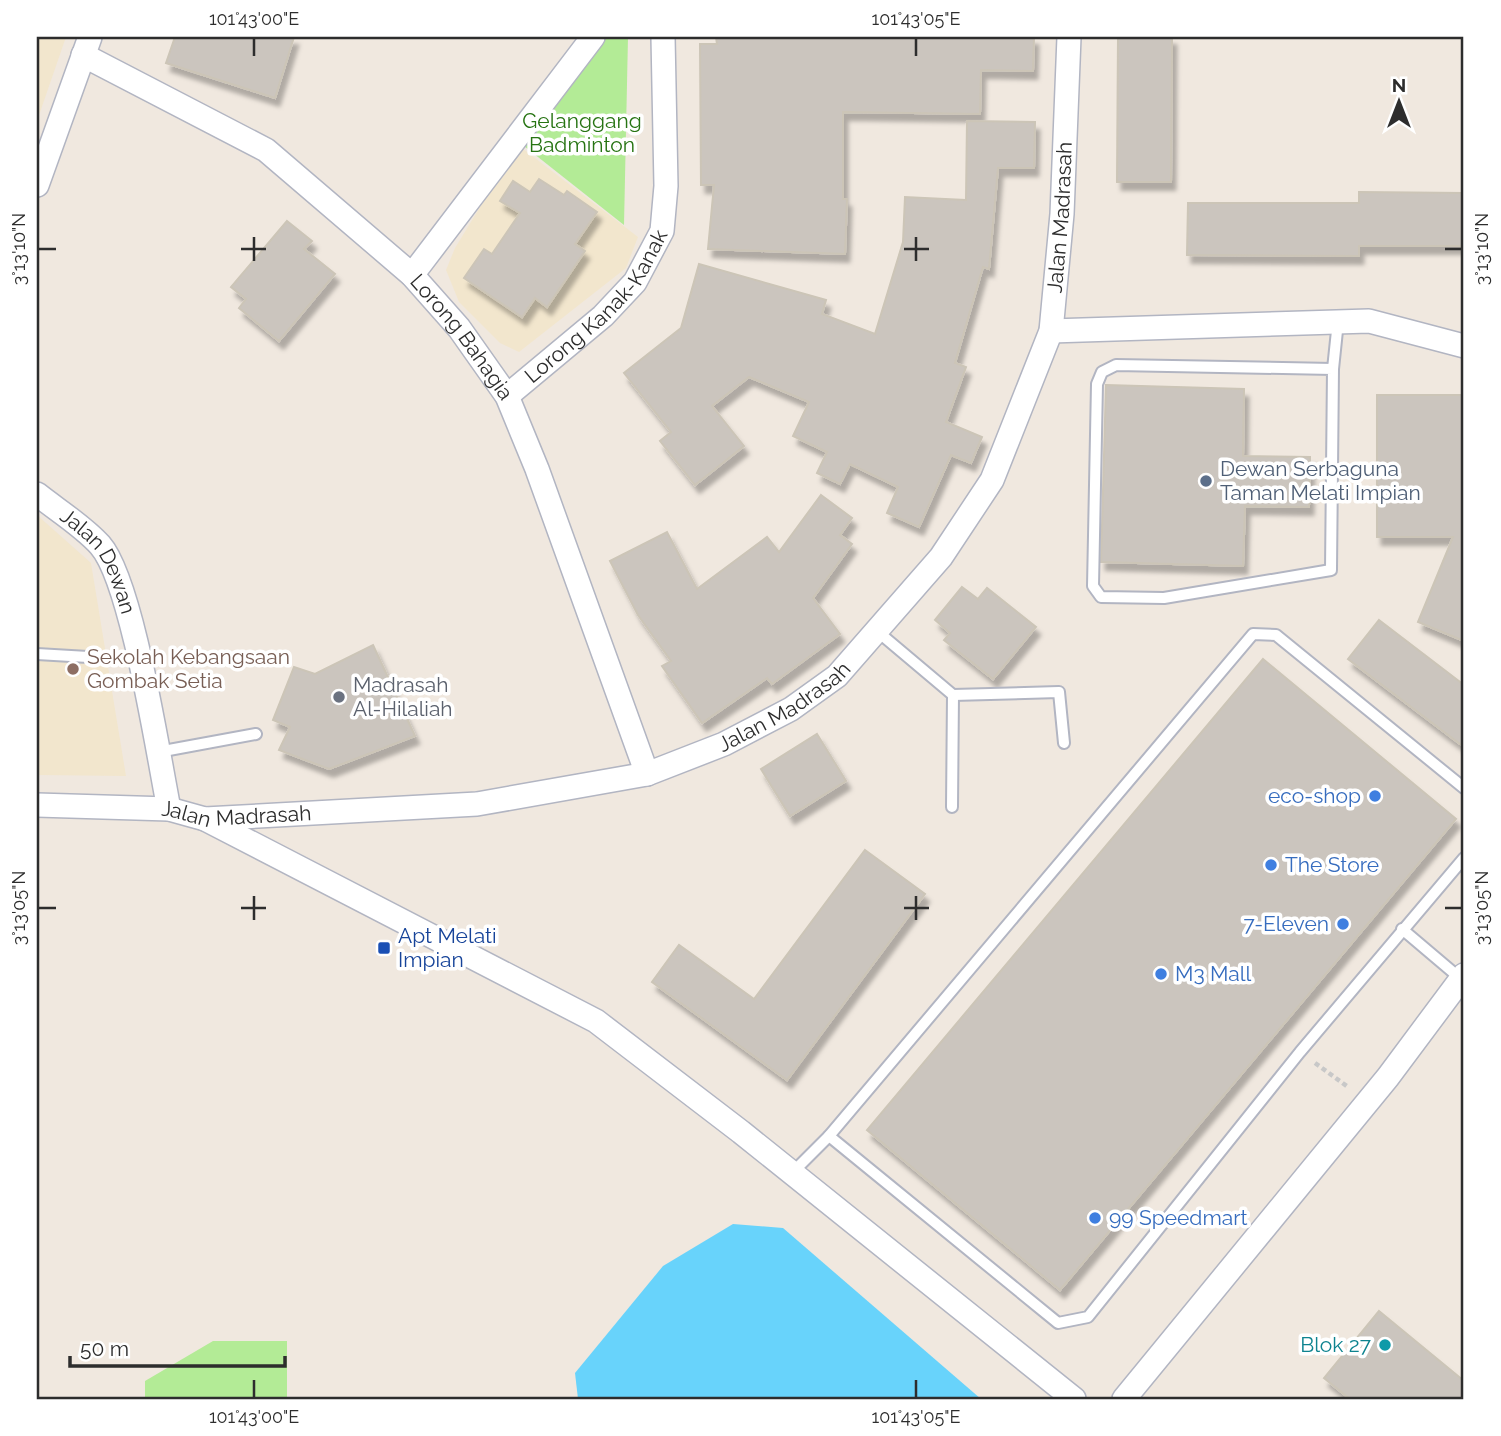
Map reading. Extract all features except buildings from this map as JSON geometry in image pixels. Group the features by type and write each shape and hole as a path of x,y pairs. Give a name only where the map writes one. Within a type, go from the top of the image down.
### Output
{"street":[{"path":"412,275 593,37"},
{"name":"Lorong Kanak-Kanak","path":"507,396 603,316 635,282 662,230 666,186 663,37"},
{"name":"Jalan Madrasah","path":"37,805 169,809 205,819 477,804 646,774 724,744 791,709 837,676 942,557 992,480 1051,331 1064,187 1069,37"},
{"path":"37,185 87,46"},
{"name":"Lorong Bahagia","path":"87,46 266,150 412,275 459,328 507,396 537,469 646,774"},
{"path":"1051,331 1368,321 1464,346"},
{"name":"Jalan Dewan","path":"37,494 101,545 114,569 139,660 169,809"},
{"path":"205,819 596,1021 793,1172 1073,1399"},
{"path":"1124,1399 1368,1102 1462,977"}],"lane":[{"path":"1333,369 1116,365 1102,372 1097,384 1093,586 1101,597 1164,598 1331,570 1333,369 1338,321"},
{"path":"877,631 953,695 1059,691 1064,743"},
{"path":"793,1172 829,1136 1252,634 1276,635 1464,788"},
{"path":"37,654 139,660"},
{"path":"952,807 953,695"},
{"path":"158,752 256,734"},
{"path":"829,1136 1058,1323 1088,1317 1300,1052 1464,858"},
{"path":"1402,929 1462,977"}],"path":[{"path":"1300,1052 1368,1102"}],"shaded area":[{"path":"37,37 66,37 37,121"},
{"path":"518,145 638,237 626,268 519,352 500,343 459,302 446,270 455,248"},
{"name":"Sekolah Kebangsaan Gombak Setia","path":"37,515 91,563 126,776 37,775"}],"green space":[{"name":"Gelanggang Badminton","path":"600,37 628,37 624,225 519,142"},
{"path":"213,1341 287,1341 287,1399 145,1399 145,1381"}],"water":[{"path":"733,1224 783,1228 981,1399 578,1399 575,1373 663,1266"}],"place":[{"name":"Dewan Serbaguna Taman Melati Impian","path":"1206,481"},
{"name":"Sekolah Kebangsaan Gombak Setia","path":"73,669"},
{"name":"Madrasah Al-Hilaliah","path":"339,697"},
{"name":"eco-shop","path":"1375,796"},
{"name":"The Store","path":"1271,865"},
{"name":"7-Eleven","path":"1343,924"},
{"name":"Apt Melati Impian","path":"384,948"},
{"name":"M3 Mall","path":"1161,974"},
{"name":"99 Speedmart","path":"1095,1218"},
{"name":"Blok 27","path":"1385,1345"}]}
